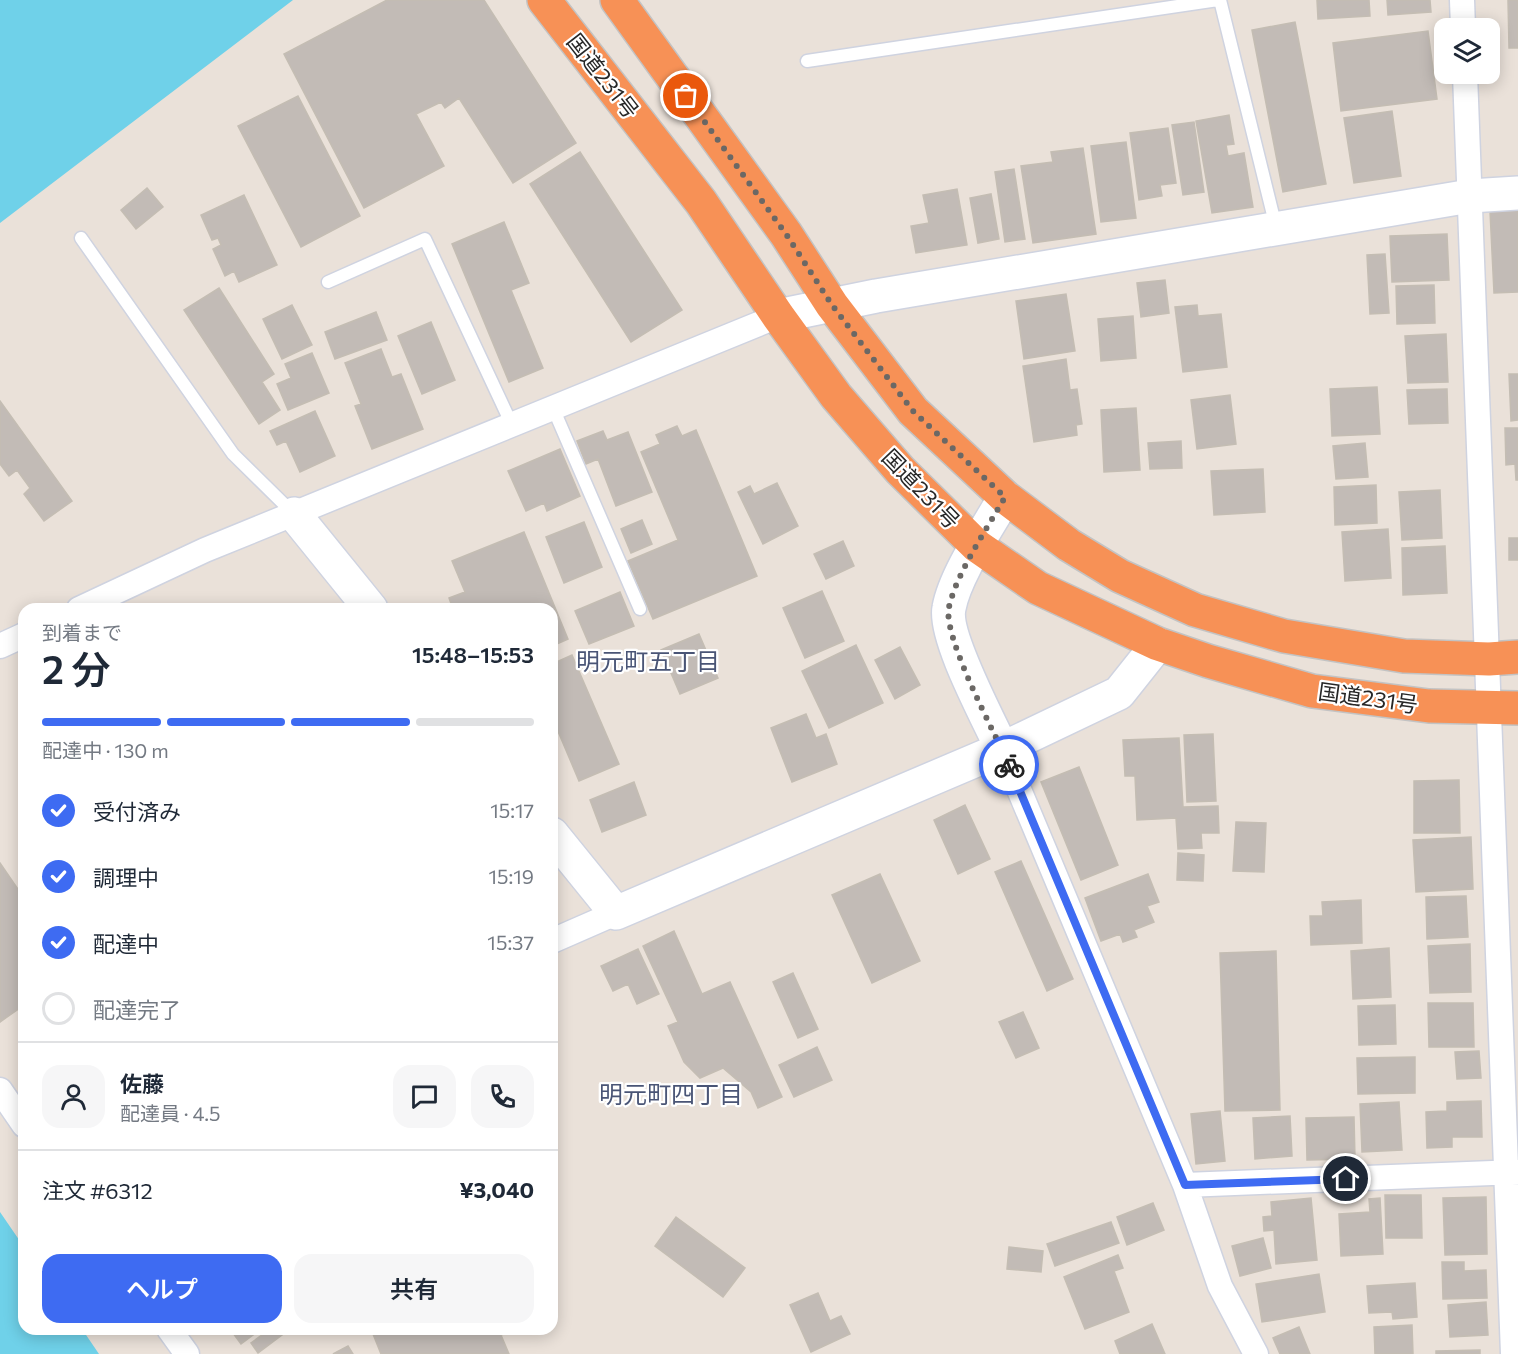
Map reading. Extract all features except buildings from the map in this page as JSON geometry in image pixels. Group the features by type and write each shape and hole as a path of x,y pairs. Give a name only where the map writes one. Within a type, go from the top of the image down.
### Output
{"highway":[{"name":"国道231号","path":"544,0 701,202 778,316 836,396 893,462 977,546 1038,588 1158,644 1208,661 1312,690 1429,706 1504,708"},
{"name":"国道231号","path":"617,0 786,234 832,305 913,411 1005,497 1069,545 1120,576 1195,610 1295,638 1404,656 1503,658"}],"street":[{"path":"1462,0 1463,18"},
{"path":"1465,84 1470,196 1503,658 1513,1172 1513,1354"},
{"path":"92,603 205,550 778,316 876,296 1276,228 1470,196 1518,193"},
{"path":"1005,497 959,579 948,609 953,642 1002,749 1185,1185 1220,1286 1256,1354"},
{"path":"294,514 366,603"},
{"path":"0,646 18,638"},
{"path":"558,937 1002,749 1119,693 1158,644"},
{"path":"558,841 616,913"},
{"path":"0,1090 18,1116"},
{"path":"1185,1185 1513,1172"},
{"path":"174,1335 188,1354"}],"lane":[{"path":"807,61 1219,0 1276,228"},
{"path":"81,238 233,454 294,514"},
{"path":"328,282 425,238 512,425"},
{"path":"554,408 640,609"}],"water":[{"path":"0,0 293,0 0,223"},
{"path":"0,1212 18,1238 18,1335 86,1335 99,1354 0,1354"}],"way so far":[{"path":"686,96 786,234 832,305 913,411 1005,497 959,579 948,609 953,642 1009,765"}],"district":[{"name":"明元町五丁目","path":"648,662"},
{"name":"明元町四丁目","path":"671,1095"}],"route":[{"path":"1009,765 1185,1185 1346,1179"}]}
